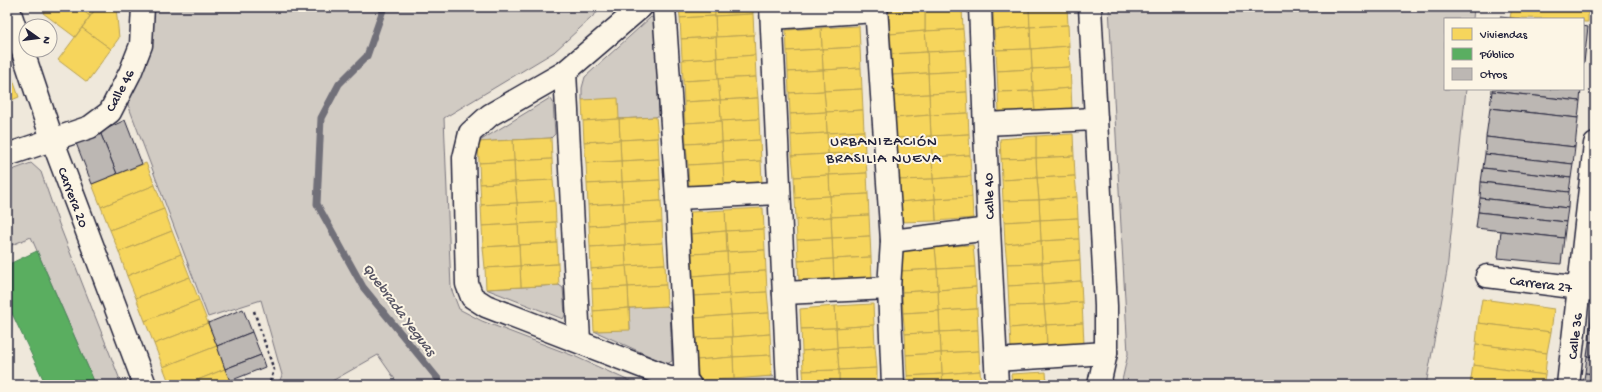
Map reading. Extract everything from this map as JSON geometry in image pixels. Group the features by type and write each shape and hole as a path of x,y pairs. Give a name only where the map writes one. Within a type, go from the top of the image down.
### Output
{"street":[{"name":"Carrera 20","path":"8,7 52,139 145,385"},
{"name":"Calle 46","path":"7,155 90,127 110,112 130,73 141,45 143,7"},
{"path":"641,7 565,72 490,115 470,133 464,158 467,284 472,298 486,306 688,384 664,7"},
{"name":"Calle 40","path":"980,7 997,385"},
{"path":"1090,7 1106,306 1106,353 1098,385"},
{"path":"788,385 772,12 876,9 892,241 889,288 893,385"},
{"path":"565,72 578,341"},
{"path":"985,124 1096,119"},
{"name":"Calle 36","path":"1568,385 1587,289 1595,144"},
{"path":"677,198 779,193"},
{"path":"892,241 989,229"},
{"name":"Carrera 27","path":"1487,276 1587,289"},
{"path":"784,294 889,288"},
{"path":"996,360 1106,353"}],"path":[{"path":"254,312 274,370 269,385"}],"shaded area":[{"path":"154,7 603,7 554,52 444,118 451,288 459,309 482,321 574,356 638,385 399,385 378,355 325,385 278,385 282,375 261,300 208,317 124,94 138,77 152,44"},
{"path":"1109,7 1474,7 1473,18 1444,18 1444,90 1466,90 1447,271 1426,385 1121,385 1128,354"},
{"path":"651,17 655,19 659,115 656,117 619,119 582,100 582,88 585,77"},
{"path":"550,98 553,102 555,134 551,138 478,142"},
{"path":"31,163 41,172 59,224 122,385 91,385 90,383 94,381 31,237 7,247 7,172"},
{"path":"559,285 563,288 565,315 563,319 486,289"},
{"path":"667,306 670,309 672,361 667,364 594,331 630,329 629,308"},
{"path":"777,377 777,385 710,385 699,380"}],"building: Viviendas":[{"path":"47,7 78,7 90,16 75,37 58,24 58,18 50,18 43,13"},
{"path":"78,7 97,7 90,16"},
{"path":"97,7 116,7 119,38 111,49 82,28"},
{"path":"679,7 715,7 715,16 680,18"},
{"path":"715,7 753,7 753,14 715,16"},
{"path":"889,7 924,7 925,10 889,12"},
{"path":"924,7 962,7 962,8 925,10"},
{"path":"993,7 1018,7 993,8"},
{"path":"1029,7 1030,27 994,30 993,8"},
{"path":"1029,7 1067,7 1068,25 1030,27"},
{"path":"1512,7 1588,8 1588,22 1584,22 1584,18 1510,18"},
{"path":"962,8 963,29 925,31 925,10"},
{"path":"925,10 925,31 890,34 889,12"},
{"path":"753,14 754,35 716,37 715,16"},
{"path":"715,16 716,37 681,39 680,18"},
{"path":"1068,25 1069,46 1031,49 1030,27"},
{"path":"859,26 860,47 822,49 821,28"},
{"path":"1030,27 1031,49 996,50 994,30"},
{"path":"82,28 111,49 87,82 58,60"},
{"path":"821,28 822,49 787,51 786,30"},
{"path":"963,29 965,50 927,52 925,31"},
{"path":"925,31 927,52 892,54 890,34"},
{"path":"754,35 755,55 717,58 716,37"},
{"path":"716,37 717,58 682,60 681,39"},
{"path":"1069,46 1070,67 1032,69 1031,49"},
{"path":"860,47 861,68 823,70 822,49"},
{"path":"822,49 823,70 788,72 787,51"},
{"path":"1031,49 1032,69 997,71 996,50"},
{"path":"965,50 966,71 928,73 927,52"},
{"path":"927,52 928,73 892,75 892,54"},
{"path":"755,55 756,77 718,79 717,58"},
{"path":"717,58 718,79 683,81 682,60"},
{"path":"7,65 12,77 7,79"},
{"path":"1070,67 1071,88 1033,91 1032,69"},
{"path":"861,68 862,89 824,91 823,70"},
{"path":"1032,69 1033,91 998,92 997,71"},
{"path":"823,70 824,91 789,93 788,72"},
{"path":"966,71 967,92 929,94 928,73"},
{"path":"928,73 929,94 893,96 892,75"},
{"path":"12,77 19,97 7,102 7,79"},
{"path":"756,77 758,98 720,100 718,79"},
{"path":"718,79 720,100 684,102 683,81"},
{"path":"1071,88 1072,109 1035,111 1033,91"},
{"path":"862,89 863,110 826,112 824,91"},
{"path":"824,91 826,112 790,114 789,93"},
{"path":"1033,91 1035,111 999,113 998,92"},
{"path":"967,92 968,113 930,115 929,94"},
{"path":"929,94 930,115 895,118 893,96"},
{"path":"618,98 619,119 583,121 582,100"},
{"path":"758,98 759,119 721,121 720,100"},
{"path":"720,100 721,121 685,123 684,102"},
{"path":"863,110 864,131 827,133 826,112"},
{"path":"826,112 827,133 791,135 790,114"},
{"path":"968,113 969,134 931,136 930,115"},
{"path":"930,115 931,136 896,138 895,118"},
{"path":"656,117 658,138 620,140 619,119"},
{"path":"619,119 620,140 584,142 583,121"},
{"path":"759,119 760,140 722,142 721,121"},
{"path":"721,121 722,142 686,144 685,123"},
{"path":"864,131 865,152 828,154 827,133"},
{"path":"827,133 828,154 792,156 791,135"},
{"path":"969,134 970,155 932,157 931,136"},
{"path":"1073,134 1074,156 1036,158 1036,136"},
{"path":"931,136 932,157 897,160 896,138"},
{"path":"1036,136 1036,158 1001,159 1000,139"},
{"path":"551,138 552,159 514,161 513,140"},
{"path":"658,138 659,159 621,161 620,140"},
{"path":"513,140 514,161 479,163 478,142"},
{"path":"620,140 621,161 586,163 584,142"},
{"path":"760,140 761,161 723,163 722,142"},
{"path":"722,142 723,163 688,165 686,144"},
{"path":"865,152 867,173 829,175 828,154"},
{"path":"828,154 829,175 794,177 792,156"},
{"path":"970,155 971,176 933,179 932,157"},
{"path":"1074,156 1075,176 1037,178 1036,158"},
{"path":"932,157 933,179 898,180 897,160"},
{"path":"1036,158 1037,178 1002,180 1001,159"},
{"path":"552,159 553,180 515,182 514,161"},
{"path":"659,159 660,180 622,182 621,161"},
{"path":"514,161 515,182 480,184 479,163"},
{"path":"621,161 622,182 587,184 586,163"},
{"path":"761,161 762,182 724,184 723,163"},
{"path":"146,163 155,185 101,207 92,184"},
{"path":"723,163 724,184 689,186 688,165"},
{"path":"867,173 868,194 830,196 829,175"},
{"path":"829,175 830,196 795,198 794,177"},
{"path":"971,176 972,197 935,199 933,179"},
{"path":"1075,176 1077,197 1039,200 1037,178"},
{"path":"1037,178 1039,200 1003,201 1002,180"},
{"path":"933,179 935,199 899,202 898,180"},
{"path":"553,180 555,201 517,203 515,182"},
{"path":"660,180 661,201 623,203 622,182"},
{"path":"515,182 517,203 481,205 480,184"},
{"path":"622,182 623,203 588,205 587,184"},
{"path":"155,185 164,209 110,230 101,207"},
{"path":"868,194 869,215 831,217 830,196"},
{"path":"830,196 831,217 796,220 795,198"},
{"path":"972,197 973,218 936,221 935,199"},
{"path":"1077,197 1078,218 1040,220 1039,200"},
{"path":"935,199 936,221 900,222 899,202"},
{"path":"1039,200 1040,220 1004,222 1003,201"},
{"path":"555,201 556,222 518,224 517,203"},
{"path":"661,201 662,222 624,224 623,203"},
{"path":"517,203 518,224 482,226 481,205"},
{"path":"623,203 624,224 589,226 588,205"},
{"path":"763,208 764,229 726,231 725,210"},
{"path":"164,209 172,231 119,252 110,230"},
{"path":"725,210 726,231 691,234 690,212"},
{"path":"869,215 870,236 832,238 831,217"},
{"path":"831,217 832,238 797,240 796,220"},
{"path":"1078,218 1079,239 1041,241 1040,220"},
{"path":"1040,220 1041,241 1005,244 1004,222"},
{"path":"556,222 557,243 519,245 518,224"},
{"path":"662,222 663,243 625,245 624,224"},
{"path":"518,224 519,245 483,247 482,226"},
{"path":"624,224 625,245 590,247 589,226"},
{"path":"764,229 765,250 727,252 726,231"},
{"path":"172,231 181,254 127,276 119,252"},
{"path":"726,231 727,252 692,254 691,234"},
{"path":"870,236 871,257 833,259 832,238"},
{"path":"832,238 833,259 798,261 797,240"},
{"path":"1079,239 1080,260 1042,263 1041,241"},
{"path":"1041,241 1042,263 1007,264 1005,244"},
{"path":"557,243 558,264 520,266 519,245"},
{"path":"663,243 665,264 626,266 625,245"},
{"path":"519,245 520,266 485,268 483,247"},
{"path":"625,245 626,266 591,269 590,247"},
{"path":"973,245 975,267 937,269 935,247"},
{"path":"935,247 937,269 901,271 900,250"},
{"path":"765,250 766,271 728,273 727,252"},
{"path":"727,252 728,273 693,276 692,254"},
{"path":"181,254 190,277 136,298 127,276"},
{"path":"871,257 872,278 834,280 833,259"},
{"path":"833,259 834,280 799,282 798,261"},
{"path":"1080,260 1081,281 1043,284 1042,263"},
{"path":"1042,263 1043,284 1008,286 1007,264"},
{"path":"558,264 559,285 521,287 520,266"},
{"path":"665,264 666,285 628,287 626,266"},
{"path":"520,266 521,287 486,289 485,268"},
{"path":"626,266 628,287 592,289 591,269"},
{"path":"975,267 976,287 938,290 937,269"},
{"path":"937,269 938,290 902,292 901,271"},
{"path":"766,271 767,292 729,294 728,273"},
{"path":"728,273 729,294 694,296 693,276"},
{"path":"190,277 199,300 145,321 136,298"},
{"path":"1081,281 1082,302 1044,305 1043,284"},
{"path":"1043,284 1044,305 1009,306 1008,286"},
{"path":"666,285 667,306 629,308 628,287"},
{"path":"628,287 629,308 593,311 592,289"},
{"path":"976,287 977,309 939,311 938,290"},
{"path":"938,290 939,311 903,313 902,292"},
{"path":"767,292 769,313 731,315 729,294"},
{"path":"729,294 731,315 695,318 694,296"},
{"path":"1482,299 1554,309 1551,332 1478,323"},
{"path":"199,300 208,323 154,344 145,321"},
{"path":"1082,302 1083,323 1046,325 1044,305"},
{"path":"873,304 874,325 836,328 835,306"},
{"path":"1044,305 1046,325 1010,328 1009,306"},
{"path":"835,306 836,328 801,329 800,309"},
{"path":"629,308 630,330 594,331 593,311"},
{"path":"977,309 978,330 940,332 939,311"},
{"path":"939,311 940,332 905,334 903,313"},
{"path":"769,313 770,334 732,337 731,315"},
{"path":"731,315 732,337 696,338 695,318"},
{"path":"208,323 217,346 163,367 154,344"},
{"path":"1083,323 1084,344 1047,347 1046,325"},
{"path":"1478,323 1551,332 1547,353 1476,344"},
{"path":"874,325 875,346 837,348 836,328"},
{"path":"1046,325 1047,347 1011,348 1010,328"},
{"path":"836,328 837,348 802,351 801,329"},
{"path":"978,330 979,351 941,353 940,332"},
{"path":"940,332 941,353 906,355 905,334"},
{"path":"770,334 771,355 733,357 732,337"},
{"path":"732,337 733,357 697,360 696,338"},
{"path":"1476,344 1547,353 1545,375 1473,365"},
{"path":"217,346 225,369 185,385 170,385 163,367"},
{"path":"875,346 877,368 839,370 837,348"},
{"path":"837,348 839,370 803,371 802,351"},
{"path":"979,351 980,371 942,374 941,353"},
{"path":"941,353 942,374 907,376 906,355"},
{"path":"771,355 772,376 734,379 733,357"},
{"path":"733,357 734,379 699,380 697,360"},
{"path":"1473,365 1545,375 1543,385 1470,385"},
{"path":"877,368 877,385 839,385 839,370"},
{"path":"225,369 232,385 185,385"},
{"path":"839,370 839,385 804,385 803,371"},
{"path":"980,371 981,385 943,385 942,374"},
{"path":"1046,372 1047,385 1012,385 1011,374"},
{"path":"942,374 943,385 907,385 907,376"}],"building: Público":[{"path":"37,251 94,381 85,385 46,385 7,303 7,265"}],"building: Otros":[{"path":"1584,26 1588,27 1584,63"},
{"path":"1492,90 1581,90 1580,101"},
{"path":"1492,91 1580,101 1578,118 1490,108"},
{"path":"1490,108 1578,118 1575,147 1486,137"},
{"path":"125,120 142,164 117,174 100,132"},
{"path":"100,132 117,174 92,184 76,143"},
{"path":"1486,137 1575,147 1573,164 1485,154"},
{"path":"1485,154 1573,164 1571,178 1483,168"},
{"path":"1483,168 1571,178 1569,192 1481,182"},
{"path":"1481,182 1569,192 1568,208 1480,198"},
{"path":"1480,198 1568,208 1566,222 1478,212"},
{"path":"1478,212 1566,222 1564,238 1476,228"},
{"path":"1501,231 1564,238 1561,264 1498,258"},
{"path":"243,309 252,332 217,346 208,323"},
{"path":"1592,310 1595,310 1595,329 1590,328"},
{"path":"1590,328 1595,329 1595,342 1589,342"},
{"path":"252,332 261,355 225,369 217,346"},
{"path":"1589,342 1595,342 1595,357 1587,356"},
{"path":"261,355 265,367 230,381 225,369"},
{"path":"1587,356 1595,357 1595,374 1585,373"},
{"path":"1585,373 1595,374 1595,385 1583,385"}],"waterway":[{"name":"Quebrada Yeguas","path":"384,7 367,56 339,84 321,118 317,204 363,287 443,385"}],"district":[{"name":"URBANIZACIÓN BRASILIA NUEVA","path":"884,148"}]}
